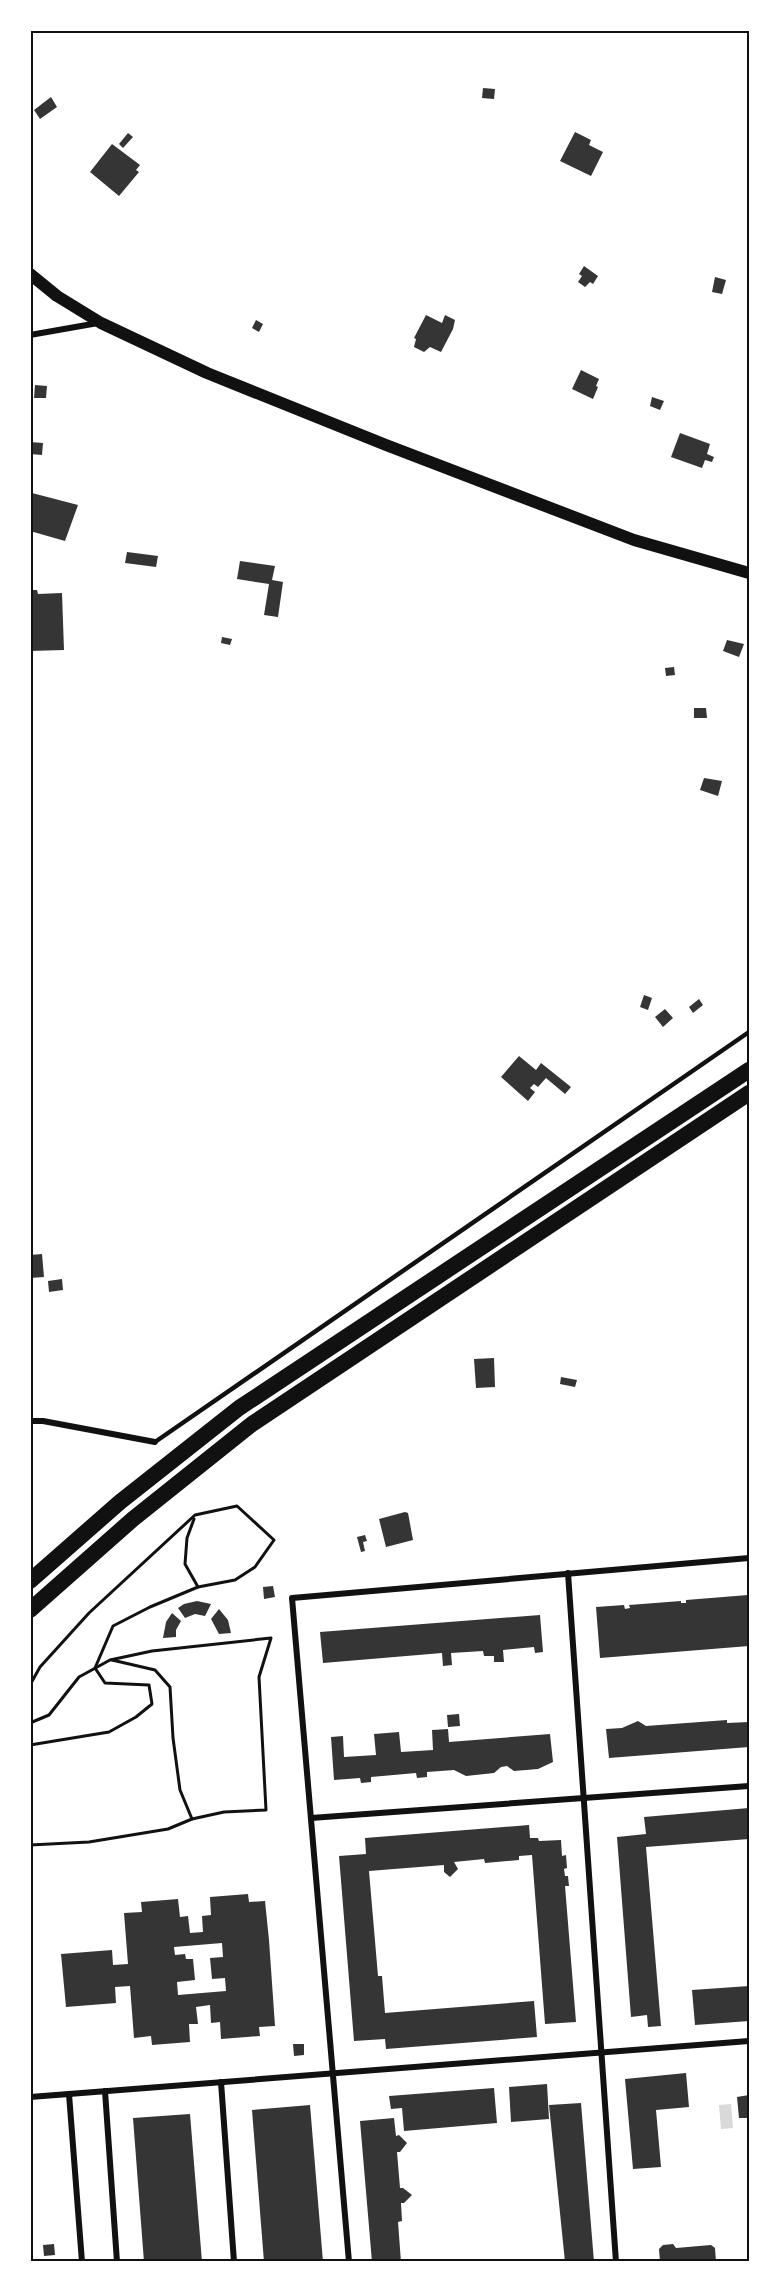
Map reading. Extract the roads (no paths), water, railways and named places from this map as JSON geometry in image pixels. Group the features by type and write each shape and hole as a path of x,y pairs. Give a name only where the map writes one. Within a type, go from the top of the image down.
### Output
{"highway":[{"path":"30,1581 120,1502 238,1408 749,1070"},
{"path":"30,1610 133,1519 252,1424 749,1093"}],"main road":[{"path":"30,274 57,296 101,322 207,373 634,540 749,573"}],"street":[{"path":"30,335 101,322"},
{"path":"30,1421 43,1421 155,1442"},
{"path":"348,2262 292,1598 749,1558"},
{"path":"568,1573 616,2262"},
{"path":"311,1818 749,1786"},
{"path":"30,2097 749,2041"},
{"path":"221,2082 234,2262"},
{"path":"105,2091 117,2262"},
{"path":"69,2094 82,2262"}],"lane":[{"path":"155,1442 749,1032"}]}
